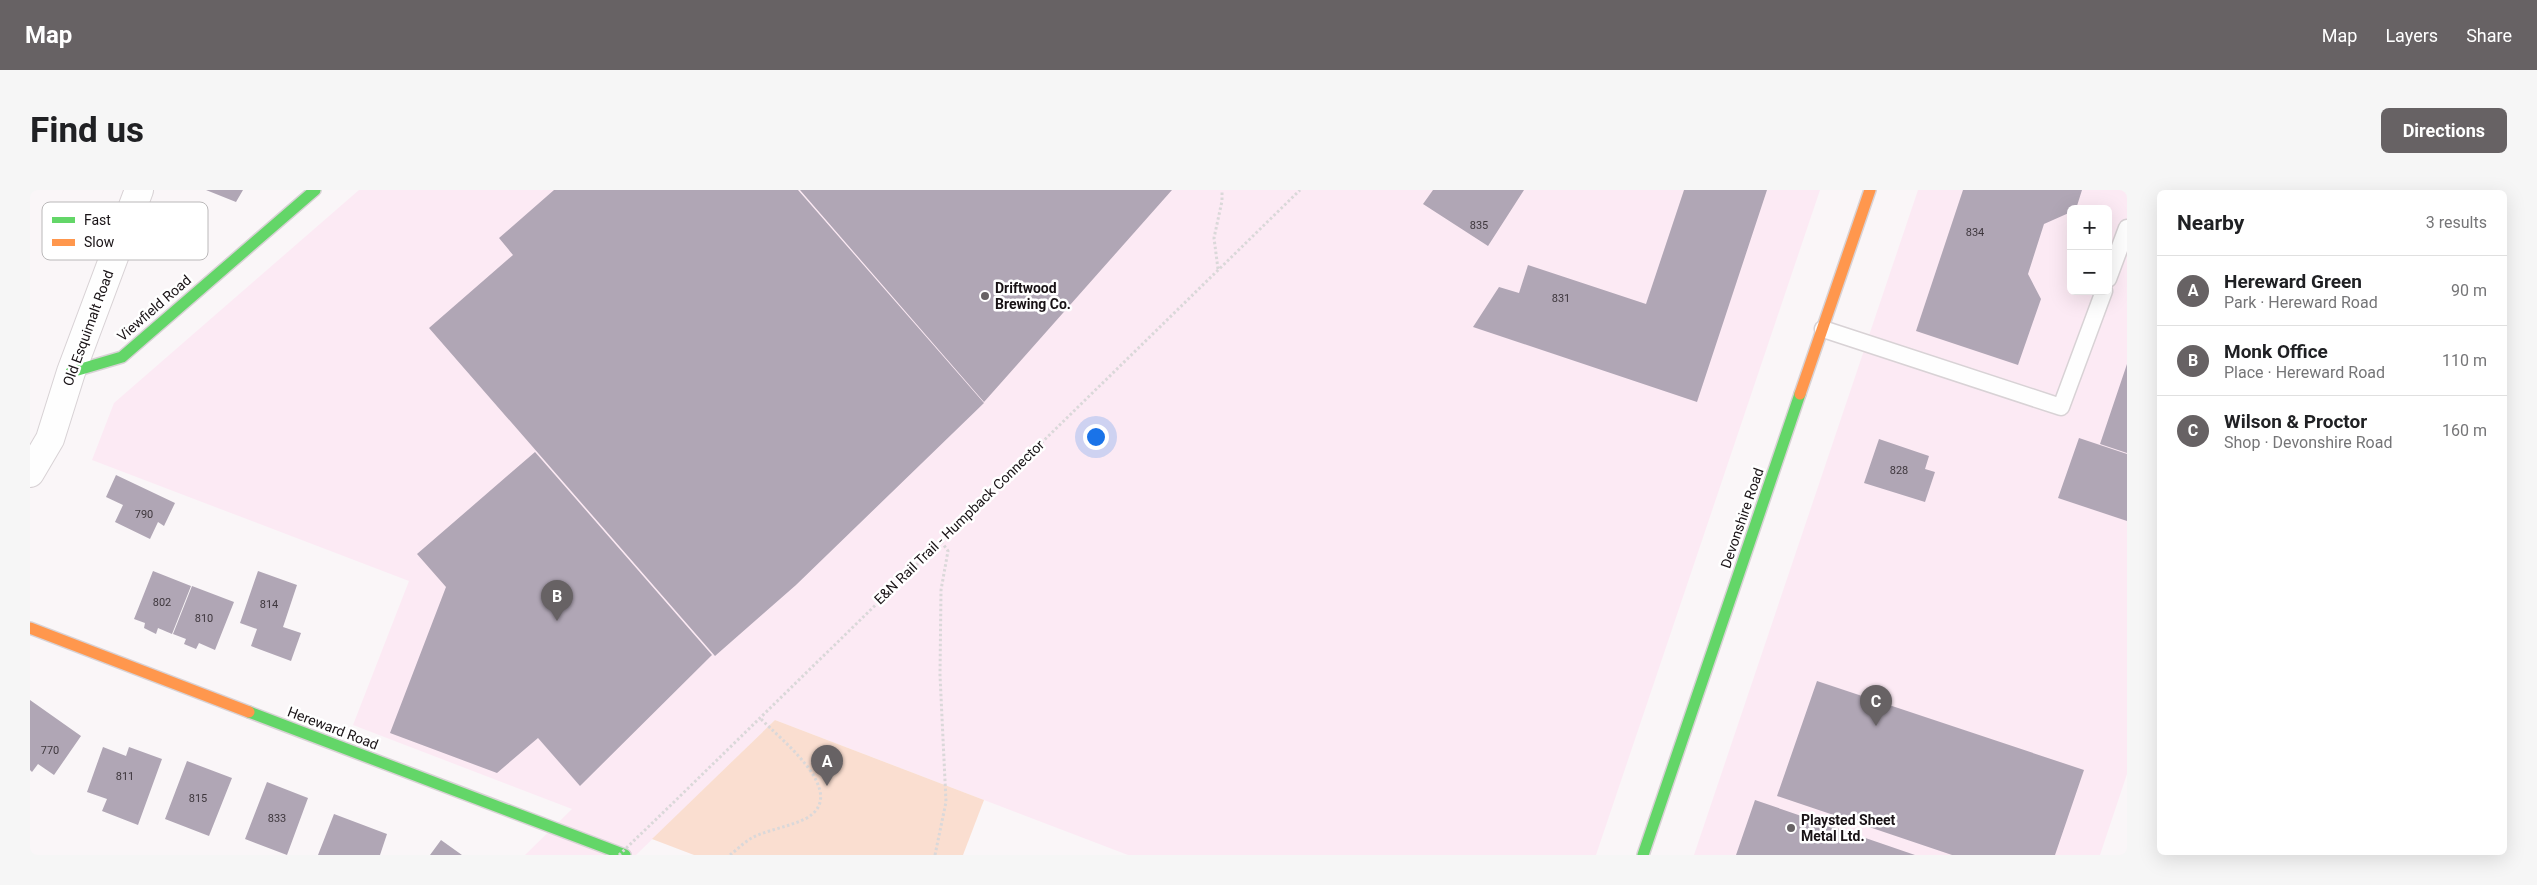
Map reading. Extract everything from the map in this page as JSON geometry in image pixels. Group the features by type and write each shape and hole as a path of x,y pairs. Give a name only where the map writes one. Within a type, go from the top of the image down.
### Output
{"street":[{"name":"Old Esquimalt Road","path":"135,202 139,190"},
{"name":"Viewfield Road","path":"71,372 122,357 315,190"},
{"name":"Devonshire Road","path":"1643,855 1870,190"},
{"name":"Old Esquimalt Road","path":"30,473 40,436 71,372 113,260"},
{"name":"Hereward Road","path":"30,628 625,855"}],"lane":[{"path":"2112,268 2127,228"},
{"path":"1822,329 2061,407 2103,295"}],"path":[{"path":"1218,270 1214,238 1222,200 1222,190"},
{"name":"E&N Rail Trail - Humpback Connector","path":"619,855 761,719 940,540 1300,190"},
{"path":"935,855 946,802 940,675 941,599 948,551 940,540"},
{"path":"730,855 756,836 806,818 816,810 821,799 821,789 816,776 761,719"}],"shaded area":[{"path":"359,190 1820,190 1596,855 1128,855 775,720 636,855 525,855 572,809 353,725 409,581 92,460 114,403"},
{"path":"1918,190 2127,190 2127,774 2100,855 1694,855"},
{"path":"775,720 984,800 963,855 694,855 652,839"}],"building":[{"path":"206,190 243,190 236,202"},
{"path":"554,190 798,190 984,403 796,585 715,656 429,328 513,255 499,238"},
{"name":"Driftwood Brewing Co.","path":"800,190 1172,190 984,402"},
{"path":"1433,190 1524,190 1488,246 1423,204"},
{"path":"1684,190 1767,190 1697,402 1473,327 1499,287 1519,293 1528,265 1646,304"},
{"path":"1963,190 2082,190 2077,205 2067,205 2067,214 2044,224 2028,274 2041,299 2018,365 1916,331"},
{"path":"2127,364 2127,453 2100,444"},
{"path":"2079,438 2127,454 2127,521 2058,498"},
{"path":"1879,439 1929,456 1925,469 1935,472 1925,502 1864,483"},
{"path":"535,452 712,655 580,786 538,738 497,773 390,733 446,587 417,554"},
{"path":"116,475 175,503 164,526 158,522 150,539 115,522 123,505 106,497"},
{"path":"153,571 191,586 172,634 158,628 156,634 144,628 145,623 134,619"},
{"path":"258,571 297,585 283,627 301,633 291,661 251,646 257,629 240,623"},
{"path":"192,586 234,602 215,650 199,643 196,649 184,644 186,639 173,634"},
{"path":"1817,681 2084,770 2055,855 1952,855 1777,796"},
{"path":"30,700 81,736 54,775 38,764 32,772 30,770"},
{"path":"103,747 126,756 129,747 162,759 138,825 102,811 107,799 87,792"},
{"path":"187,761 232,778 209,836 165,819"},
{"path":"267,782 308,798 287,855 245,839"},
{"name":"Playsted Sheet Metal Ltd.","path":"1755,800 1915,855 1736,855"},
{"path":"334,814 387,834 380,855 318,855"},
{"path":"441,840 462,855 430,855"}],"traffic: fast":[{"path":"71,372 122,357 315,190"},
{"path":"1643,855 1800,394"},
{"path":"249,712 625,855"}],"traffic: slow":[{"path":"1800,394 1870,190"},
{"path":"30,628 249,712"}],"place":[{"name":"Driftwood Brewing Co.","path":"985,296"},
{"name":"Monk Office","path":"557,621"},
{"name":"Wilson & Proctor","path":"1876,726"},
{"name":"Hereward Green","path":"827,786"},
{"name":"Playsted Sheet Metal Ltd.","path":"1791,828"}]}
